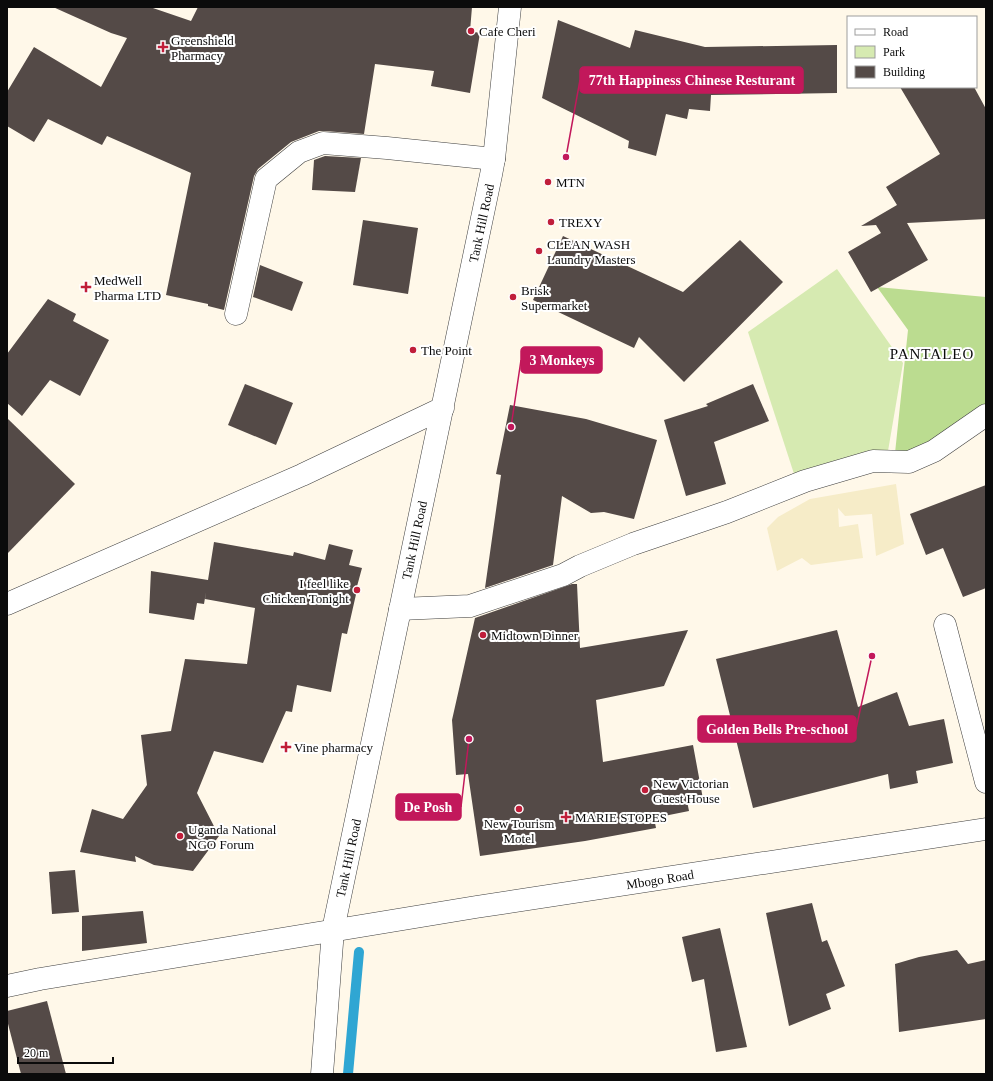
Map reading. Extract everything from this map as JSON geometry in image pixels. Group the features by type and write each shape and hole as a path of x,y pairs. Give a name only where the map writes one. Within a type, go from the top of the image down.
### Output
{"street":[{"name":"Tank Hill Road","path":"322,1074 333,930 494,159 510,7"},
{"path":"236,314 266,179 299,152 323,143 494,159"},
{"path":"7,604 302,475 443,408"},
{"path":"400,609 470,606 563,575 580,566 633,544 727,512 805,481 872,461 908,462 934,451 986,415"},
{"path":"945,625 986,782"},
{"name":"Mbogo Road","path":"7,986 40,979 333,930 986,829"}],"shaded area":[{"path":"896,484 904,544 876,556 872,514 845,516 838,508 839,527 858,524 863,558 811,565 802,558 777,571 767,528 778,517 810,499"}],"green space":[{"path":"837,269 903,363 888,451 796,480 748,332"},
{"path":"877,287 986,297 986,411 910,459 895,453 908,330"}],"building":[{"path":"53,7 150,7 191,21 198,7 472,7 470,31 480,33 470,93 431,86 434,71 375,64 364,134 319,131 291,142 258,169 254,176 224,310 208,306 208,304 166,295 191,173 107,136 102,145 48,119 34,142 7,126 7,92 34,47 101,87 127,38 111,33"},
{"path":"558,20 630,48 635,30 705,47 837,45 837,93 711,95 710,111 689,109 687,119 666,114 656,156 628,148 629,141 542,98"},
{"path":"901,88 975,88 986,109 986,219 907,223 928,260 871,292 848,252 881,233 876,225 861,226 897,205 886,187 940,154"},
{"path":"325,156 361,158 355,192 312,190 314,160"},
{"path":"363,220 418,228 408,294 353,285"},
{"path":"563,236 683,292 740,240 783,282 684,382 639,337 634,348 533,300"},
{"path":"260,265 303,282 292,311 253,297"},
{"path":"48,299 76,314 73,321 109,340 80,396 50,380 22,416 7,403 7,354"},
{"path":"245,384 293,403 276,445 228,425"},
{"path":"753,384 769,421 714,442 726,484 686,496 664,420 708,406 706,404"},
{"path":"510,405 586,419 657,440 634,519 604,512 591,513 562,496 553,565 485,588 501,475 496,474"},
{"path":"7,418 75,484 7,554"},
{"path":"986,485 986,588 963,597 943,548 926,555 910,514"},
{"path":"214,542 293,556 294,552 325,560 329,544 353,550 349,565 362,568 347,634 342,633 331,692 297,685 292,712 286,711 263,763 214,751 197,793 219,836 193,871 154,865 135,856 136,862 80,852 92,809 123,819 147,785 141,735 171,731 185,659 247,664 255,608 205,599 206,592 204,604 197,603 194,620 149,613 151,571 208,580"},
{"path":"572,584 577,584 580,648 688,630 664,686 596,700 603,762 693,745 703,799 687,801 689,811 654,818 656,828 585,841 480,856 468,774 456,775 452,720 475,618"},
{"path":"837,630 858,707 897,692 909,726 944,719 953,763 916,771 918,783 890,789 888,774 753,808 716,659"},
{"path":"75,870 79,912 52,914 49,872"},
{"path":"812,903 822,942 827,940 845,986 826,994 831,1009 789,1026 766,913"},
{"path":"143,911 147,943 82,951 82,916"},
{"path":"720,928 747,1047 716,1052 704,979 692,982 682,937"},
{"path":"957,950 968,964 986,960 986,1019 899,1032 895,964 919,957"},
{"path":"47,1001 66,1074 21,1074 7,1020 7,1011"}],"waterway":[{"path":"348,1074 359,952"}],"place":[{"name":"Cafe Cheri","path":"471,31"},
{"name":"Greenshield Pharmacy","path":"163,47"},
{"name":"77th Happiness Chinese Resturant","path":"566,157"},
{"name":"MTN","path":"548,182"},
{"name":"TREXY","path":"551,222"},
{"name":"CLEAN WASH Laundry Masters","path":"539,251"},
{"name":"MedWell Pharma LTD","path":"86,287"},
{"name":"Brisk Supermarket","path":"513,297"},
{"name":"The Point","path":"413,350"},
{"name":"3 Monkeys","path":"511,427"},
{"name":"I feel like Chicken Tonight","path":"357,590"},
{"name":"Midtown Dinner","path":"483,635"},
{"name":"Golden Bells Pre-school","path":"872,656"},
{"name":"De Posh","path":"469,739"},
{"name":"Vine pharmacy","path":"286,747"},
{"name":"New Victorian Guest House","path":"645,790"},
{"name":"New Tourism Motel","path":"519,809"},
{"name":"MARIE STOPES","path":"566,817"},
{"name":"Uganda National NGO Forum","path":"180,836"}],"district":[{"name":"PANTALEO","path":"932,354"}]}
